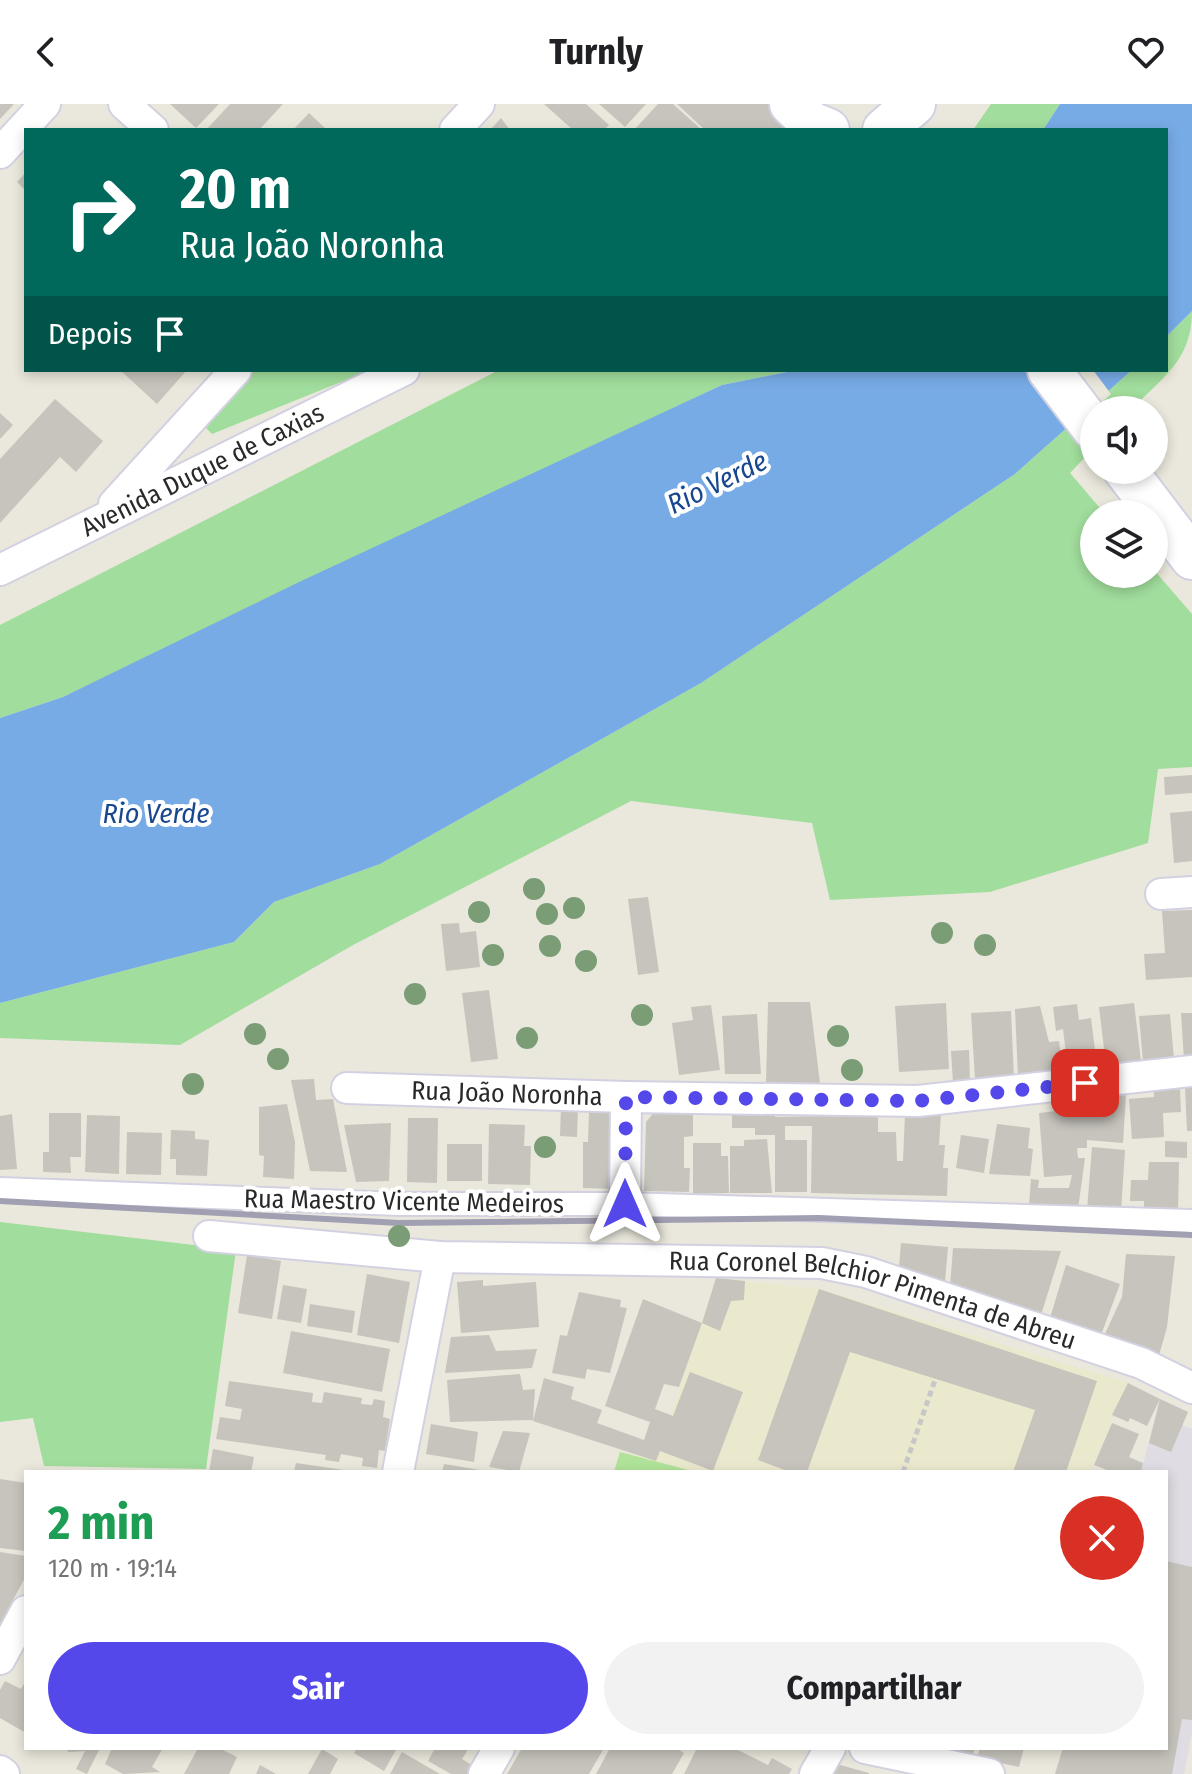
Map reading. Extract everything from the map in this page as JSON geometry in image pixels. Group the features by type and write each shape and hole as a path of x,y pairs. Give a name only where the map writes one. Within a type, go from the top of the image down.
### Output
{"main road":[{"path":"791,104 811,123 823,128"},
{"path":"840,104 854,128"},
{"path":"886,128 914,104"},
{"path":"1051,372 1080,411"},
{"path":"1135,484 1192,558"}],"street":[{"path":"0,153 45,104"},
{"path":"124,104 151,128"},
{"path":"457,128 479,104"},
{"path":"103,516 234,372"},
{"name":"Avenida Duque de Caxias","path":"0,570 103,516 400,372"},
{"path":"1161,894 1192,892"},
{"name":"Rua João Noronha","path":"347,1088 626,1097 918,1101 1192,1071"},
{"path":"625,1204 626,1097"},
{"name":"Rua Maestro Vicente Medeiros","path":"0,1189 399,1204 625,1204 1192,1221"},
{"name":"Rua Coronel Belchior Pimenta de Abreu","path":"209,1236 440,1257 822,1263 866,1272 1141,1363 1192,1388"},
{"path":"398,1470 440,1257"},
{"path":"0,1659 24,1615"},
{"path":"484,1774 498,1750"},
{"path":"815,1774 829,1750"},
{"path":"875,1750 989,1774"}],"path":[{"path":"904,1470 935,1380"}],"shaded area":[{"path":"716,1278 820,1289 1128,1383 1091,1470 615,1470 620,1452 656,1460"},
{"path":"1160,1399 1188,1412 1182,1425 1192,1429 1192,1733 1184,1774 1055,1774 1062,1750 1168,1750 1168,1470 1142,1470"}],"green space":[{"path":"991,104 1060,104 1044,128 974,128"},
{"path":"1192,311 1191,328 1181,355 1174,366 1145,396 1103,396 1130,372 1168,372 1168,335"},
{"path":"251,372 366,372 212,434 203,425"},
{"path":"495,372 787,372 722,385 63,697 0,718 0,625"},
{"path":"1080,416 1080,463 1070,473 1093,500 1080,500 1080,588 1168,586 1192,614 1192,767 1158,769 1148,843 990,892 830,900 812,823 631,801 353,945 180,1045 0,1038 0,1003 234,942 274,902 380,864 701,683 1015,474"},
{"path":"0,1222 236,1250 206,1469 44,1466 33,1418 0,1422"},
{"path":"620,1452 688,1470 615,1470"}],"water":[{"path":"1060,104 1192,104 1192,311 1168,335 1168,128 1044,128"},
{"name":"Rio Verde","path":"787,372 1130,372 1103,396 1080,396 1080,416 1015,474 701,683 380,864 274,902 234,942 0,1003 0,718 63,697 297,583 722,385"}],"pier":[{"path":"1034,372 1094,372 1111,394 1080,396 1080,422 1075,426"}],"building":[{"path":"0,104 14,104 0,119"},
{"path":"170,104 219,104 196,128"},
{"path":"230,104 283,104 261,128 208,128"},
{"path":"544,104 586,104 609,125 606,128 571,128"},
{"path":"599,104 646,104 625,127"},
{"path":"658,104 673,104 700,128 636,128"},
{"path":"677,104 771,104 791,122 788,128 703,128"},
{"path":"309,113 325,128 295,128"},
{"path":"501,118 508,128 492,128"},
{"path":"24,174 24,189 17,182"},
{"path":"122,372 185,372 157,404"},
{"path":"55,399 103,441 76,472 60,457 0,523 0,459"},
{"path":"0,413 13,425 0,439"},
{"path":"1192,775 1192,793 1165,795 1164,777"},
{"path":"1192,811 1192,861 1174,863 1170,813"},
{"path":"648,897 659,972 638,975 628,899"},
{"path":"1192,910 1192,977 1146,980 1144,954 1165,953 1162,911"},
{"path":"459,923 460,933 476,931 480,967 446,971 441,924"},
{"path":"489,990 498,1059 471,1062 462,993"},
{"path":"768,1002 810,1002 820,1083 766,1083"},
{"path":"946,1003 949,1069 899,1072 895,1006"},
{"path":"1134,1003 1141,1061 1106,1065 1099,1007"},
{"path":"1077,1004 1079,1020 1091,1018 1097,1067 1068,1070 1063,1029 1056,1031 1053,1007"},
{"path":"711,1005 720,1070 679,1075 672,1023 693,1020 691,1007"},
{"path":"1040,1006 1049,1042 1059,1041 1063,1072 1018,1077 1015,1009"},
{"path":"1011,1011 1014,1078 975,1079 971,1013"},
{"path":"1181,1013 1192,1013 1192,1059 1184,1060"},
{"path":"757,1014 761,1074 725,1074 722,1016"},
{"path":"1170,1014 1174,1059 1143,1062 1139,1016"},
{"path":"969,1050 970,1082 953,1083 951,1051"},
{"path":"314,1079 316,1100 333,1099 347,1172 310,1171 291,1080"},
{"path":"1185,1088 1192,1088 1192,1131 1187,1131"},
{"path":"1180,1089 1181,1112 1163,1113 1164,1137 1132,1139 1129,1099 1154,1097 1154,1091"},
{"path":"1126,1095 1123,1143 1087,1140 1087,1148 1077,1148 1078,1158 1085,1158 1078,1209 1029,1206 1031,1179 1039,1180 1038,1188 1069,1188 1072,1175 1044,1177 1039,1113 1074,1109 1073,1101"},
{"path":"287,1104 295,1142 294,1179 263,1177 264,1156 259,1155 259,1107"},
{"path":"561,1107 578,1108 577,1137 560,1136"},
{"path":"656,1110 693,1110 693,1136 684,1137 684,1168 690,1168 689,1192 644,1191 646,1122"},
{"path":"589,1111 617,1111 619,1189 583,1188 583,1142 588,1142"},
{"path":"732,1112 775,1112 775,1117 878,1115 878,1132 896,1132 897,1161 903,1161 905,1114 941,1113 939,1145 945,1145 943,1168 948,1168 947,1196 811,1193 812,1126 785,1126 785,1140 807,1140 807,1192 775,1192 775,1135 755,1135 755,1128 732,1128"},
{"path":"49,1113 81,1113 81,1157 70,1157 71,1173 43,1172 43,1152 49,1152"},
{"path":"12,1114 17,1169 0,1170 0,1116"},
{"path":"87,1115 120,1116 119,1174 85,1172"},
{"path":"408,1118 438,1118 437,1183 407,1182"},
{"path":"391,1123 389,1181 356,1182 344,1125"},
{"path":"489,1124 525,1125 524,1146 531,1146 530,1185 488,1184"},
{"path":"997,1124 1030,1128 1028,1148 1033,1149 1030,1176 989,1174"},
{"path":"171,1130 195,1131 195,1139 209,1140 207,1176 176,1175 176,1159 170,1159"},
{"path":"127,1132 162,1133 161,1175 126,1174"},
{"path":"961,1135 989,1139 984,1173 956,1168"},
{"path":"767,1139 772,1193 730,1193 730,1146 744,1146 744,1140"},
{"path":"1165,1141 1187,1142 1187,1158 1165,1157"},
{"path":"693,1143 721,1143 721,1156 728,1156 729,1193 693,1194"},
{"path":"447,1144 482,1144 482,1181 447,1181"},
{"path":"1092,1147 1125,1150 1121,1212 1087,1210"},
{"path":"1149,1162 1179,1162 1178,1214 1144,1213 1144,1201 1130,1201 1131,1180 1148,1180"},
{"path":"901,1243 948,1247 945,1282 898,1279"},
{"path":"953,1248 1061,1251 1041,1315 950,1287"},
{"path":"1126,1254 1175,1256 1167,1327 1158,1359 1104,1336 1122,1297"},
{"path":"247,1255 281,1261 272,1319 238,1313"},
{"path":"1066,1265 1120,1284 1101,1335 1050,1318"},
{"path":"367,1274 410,1282 399,1343 357,1335"},
{"path":"716,1278 745,1281 744,1300 731,1301 720,1331 702,1323"},
{"path":"483,1280 483,1286 536,1282 539,1327 461,1333 457,1282"},
{"path":"283,1285 307,1289 301,1323 277,1319"},
{"path":"819,1289 1097,1381 1067,1470 1014,1470 1035,1410 850,1352 808,1470 785,1470 758,1460"},
{"path":"579,1292 621,1300 620,1307 627,1308 610,1373 587,1369 585,1379 552,1373 560,1335 567,1336"},
{"path":"643,1299 702,1323 679,1387 664,1384 655,1409 673,1416 690,1372 743,1392 713,1470 660,1451 656,1461 533,1421 544,1378 574,1387 571,1399 602,1410 597,1423 644,1440 650,1422 605,1406"},
{"path":"310,1304 355,1311 352,1333 307,1326"},
{"path":"291,1331 390,1349 382,1392 283,1373"},
{"path":"489,1335 496,1351 537,1349 532,1368 445,1373 451,1337"},
{"path":"520,1374 523,1390 535,1389 533,1420 450,1422 447,1380"},
{"path":"229,1381 313,1393 312,1402 322,1403 324,1392 362,1398 361,1404 372,1405 374,1399 385,1401 383,1417 390,1419 385,1451 379,1450 377,1468 362,1466 363,1458 341,1454 339,1462 325,1460 326,1455 216,1439 220,1417 240,1420 242,1409 225,1406"},
{"path":"1128,1383 1160,1399 1147,1426 1130,1418 1128,1422 1112,1415"},
{"path":"1160,1399 1188,1412 1171,1452 1149,1443"},
{"path":"1112,1423 1139,1434 1129,1457 1143,1463 1141,1470 1107,1470 1094,1465"},
{"path":"431,1424 478,1432 474,1462 426,1454"},
{"path":"503,1431 530,1433 520,1470 489,1467"},
{"path":"213,1449 254,1457 251,1470 209,1470"},
{"path":"296,1463 344,1470 294,1470"},
{"path":"444,1464 480,1470 442,1470"},
{"path":"0,1479 24,1483 24,1551 0,1548"},
{"path":"0,1552 24,1556 24,1580 0,1624"},
{"path":"1168,1561 1192,1567 1192,1720 1182,1719 1172,1774 1055,1774 1062,1750 1168,1750"},
{"path":"5,1681 21,1689 24,1684 24,1732 0,1718 0,1690"},
{"path":"66,1750 99,1750 87,1774 76,1769 85,1751"},
{"path":"111,1750 162,1750 152,1767 160,1772 123,1774 105,1764"},
{"path":"197,1750 223,1750 237,1757 229,1774 184,1774"},
{"path":"321,1750 338,1759 330,1774 308,1774"},
{"path":"356,1750 396,1750 384,1771 354,1753"},
{"path":"434,1750 468,1750 462,1759 480,1770 477,1774 451,1774 428,1761"},
{"path":"521,1750 603,1750 589,1774 507,1774"},
{"path":"609,1750 679,1750 684,1753 672,1774 596,1774"},
{"path":"696,1750 738,1750 768,1765 772,1758 792,1769 789,1774 684,1774"},
{"path":"942,1750 974,1750 972,1757"},
{"path":"979,1750 1023,1750 1019,1767 977,1758"},
{"path":"402,1752 440,1774 390,1774"},
{"path":"833,1763 869,1773 869,1774 827,1774"},
{"path":"260,1765 276,1774 256,1774"}],"railway":[{"path":"0,1201 399,1223 819,1218 1192,1235"}],"route":[{"path":"625,1204 626,1097 918,1101 1085,1083"}]}
